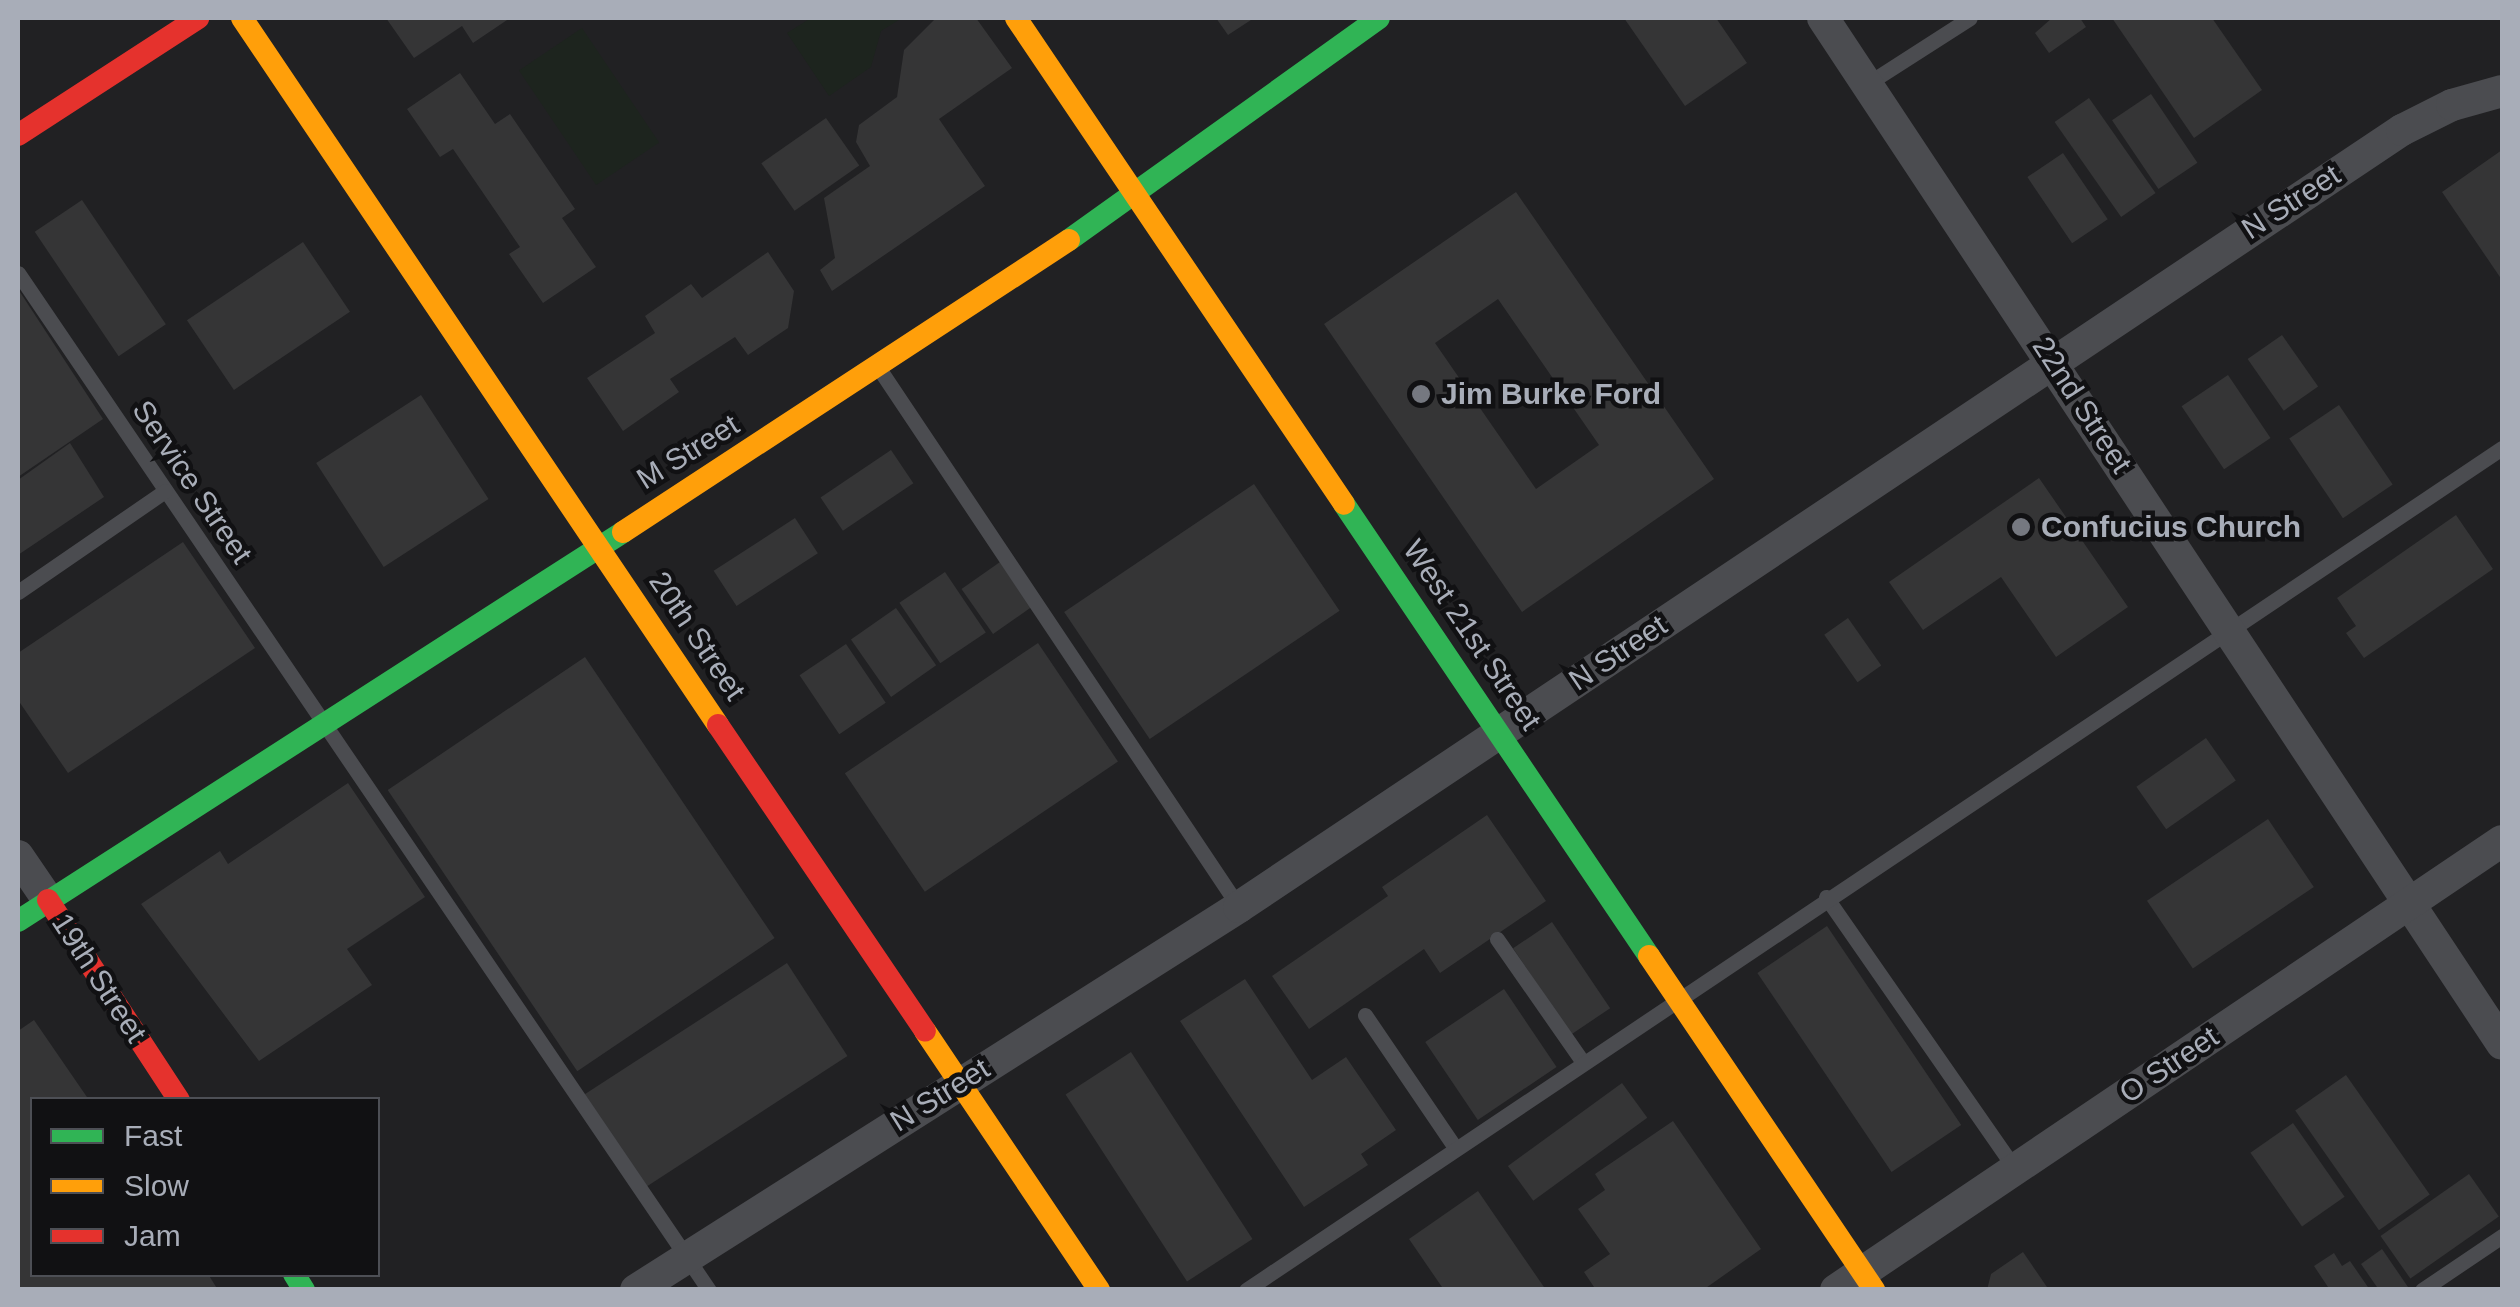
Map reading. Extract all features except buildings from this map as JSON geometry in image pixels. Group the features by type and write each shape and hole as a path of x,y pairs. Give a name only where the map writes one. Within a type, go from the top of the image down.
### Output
{"street":[{"path":"18,135 198,18"},
{"name":"20th Street","path":"242,18 963,1080 1099,1290"},
{"name":"West 21st Street","path":"1016,18 1678,997 1857,1284"},
{"name":"M Street","path":"18,921 320,722 878,367 1136,195 1378,18"},
{"name":"22nd Street","path":"1824,18 2502,1044"},
{"name":"N Street","path":"636,1290 1239,907 2052,358 2402,130 2452,105 2502,91"},
{"name":"O Street","path":"1857,1284 2015,1169 2502,841"},
{"name":"19th Street","path":"18,856 177,1097"}],"lane":[{"path":"1867,84 1970,18"},
{"name":"Service Street","path":"18,273 709,1290"},
{"path":"878,367 1239,907"},
{"path":"1246,1290 1454,1146 2502,448"},
{"path":"18,592 164,491"},
{"path":"1826,898 2015,1169"},
{"path":"1497,939 1582,1061"},
{"path":"1365,1014 1454,1146"},
{"path":"2422,1290 2502,1236"}],"shaded area":[{"path":"18,18 2502,18 2502,1289 18,1289"},
{"path":"811,18 902,18 881,31 871,67 829,96 787,33"},
{"path":"582,28 659,142 596,185 519,70"}],"traffic: fast":[{"path":"1069,240 1379,18"},
{"path":"1344,504 1649,956"},
{"path":"18,921 623,532"},
{"path":"296,1277 304,1290"}],"traffic: slow":[{"path":"242,18 718,725"},
{"path":"1016,18 1344,504"},
{"path":"623,532 1069,240"},
{"path":"1649,956 1874,1290"},
{"path":"925,1031 1099,1290"}],"traffic: jam":[{"path":"18,135 198,18"},
{"path":"718,725 925,1031"},
{"path":"48,900 177,1097"}],"place":[{"name":"Jim Burke Ford","path":"1421,394"},
{"name":"Confucius Church","path":"2021,527"}]}
